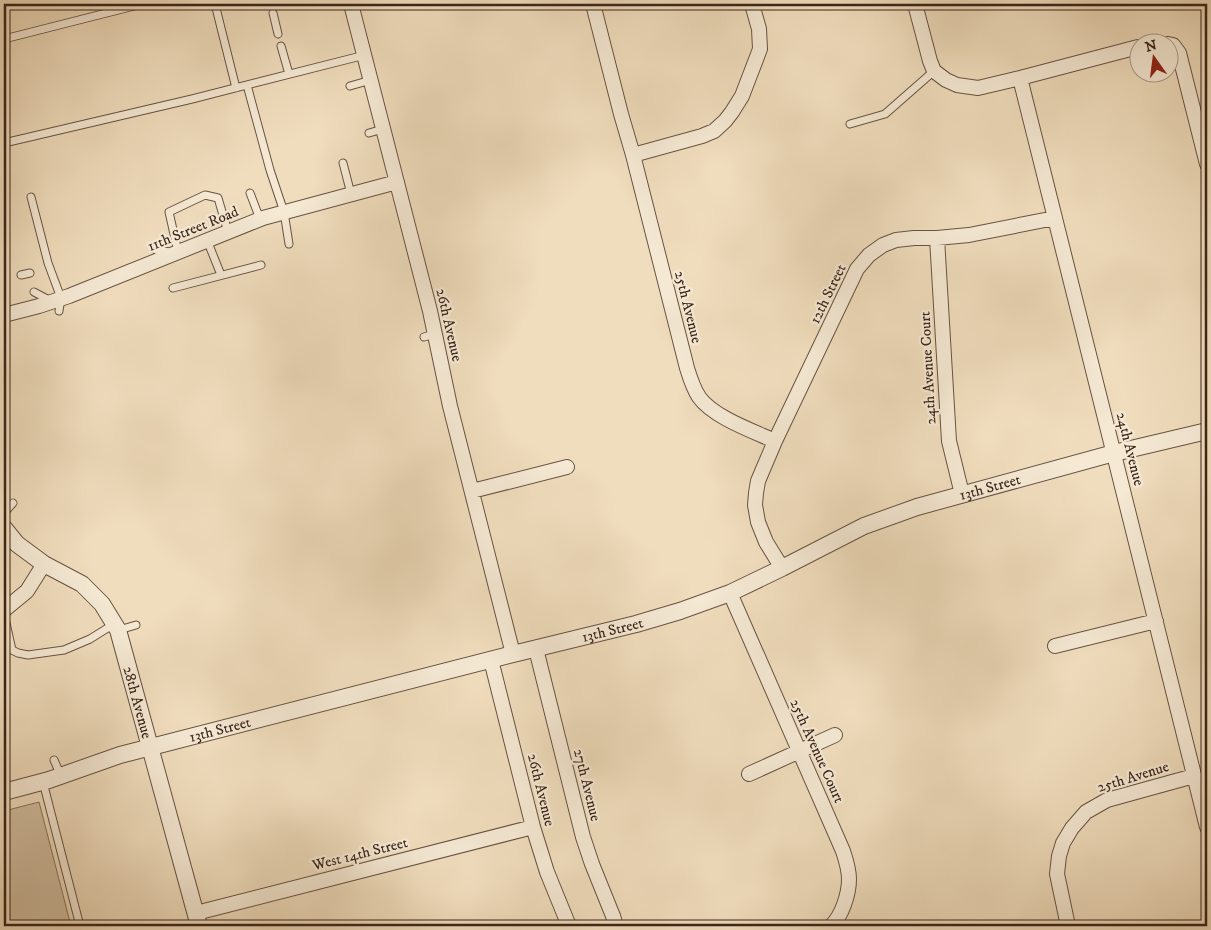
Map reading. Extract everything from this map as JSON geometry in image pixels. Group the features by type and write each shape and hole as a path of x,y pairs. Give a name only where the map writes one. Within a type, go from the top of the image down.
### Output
{"street":[{"name":"26th Avenue","path":"354,4 364,55 397,182 429,335 472,491 471,508 513,654"},
{"name":"25th Avenue","path":"593,4 693,385 698,396 707,407 776,441"},
{"path":"633,155 702,136 714,131 725,121 745,88 760,49 759,29 752,4"},
{"path":"915,4 934,71 957,85 978,88 1128,50"},
{"path":"1178,52 1207,164"},
{"name":"24th Avenue","path":"1020,78 1207,827"},
{"name":"11th Street Road","path":"4,315 52,306 177,252 260,219 397,182"},
{"name":"12th Street","path":"776,441 857,269 869,255 883,245 896,240 969,235 1055,218"},
{"name":"24th Avenue Court","path":"937,238 949,440 962,494"},
{"name":"13th Street","path":"4,792 43,782 120,755 636,624 680,611 730,593 864,526 917,507 1207,431"},
{"path":"776,441 758,481 755,505 758,522 766,542 782,568"},
{"path":"472,491 567,467"},
{"name":"28th Avenue","path":"4,528 17,544 44,564 82,584 102,604 116,627 197,919"},
{"path":"4,610 27,591 44,564"},
{"name":"25th Avenue Court","path":"730,593 847,864 849,880 847,894 839,917 832,926"},
{"path":"1055,646 1156,621"},
{"name":"27th Avenue","path":"536,649 583,837 614,916 616,926"},
{"name":"26th Avenue","path":"491,660 533,827 547,872 569,926"},
{"path":"749,774 835,735"},
{"name":"25th Avenue","path":"1068,926 1057,874 1063,843 1072,828 1086,812 1107,800 1194,776"},
{"name":"West 14th Street","path":"197,919 533,827"}],"lane":[{"path":"4,39 122,6 142,4"},
{"path":"215,4 236,88"},
{"path":"273,13 278,34"},
{"path":"281,46 289,74"},
{"path":"4,143 236,88 364,55"},
{"path":"850,124 885,114 934,71"},
{"path":"350,86 371,80"},
{"path":"247,85 270,170 284,212 288,244"},
{"path":"368,133 384,129"},
{"path":"343,163 351,194"},
{"path":"250,193 260,219"},
{"path":"156,250 177,252 169,212 205,195 218,198 228,232"},
{"path":"32,197 48,263 52,306"},
{"path":"207,240 221,275"},
{"path":"173,288 261,265"},
{"path":"21,275 30,274"},
{"path":"34,292 52,306"},
{"path":"4,517 13,503"},
{"path":"4,614 12,650 28,656 64,650 116,627 136,625"},
{"path":"54,760 61,776"},
{"path":"43,782 80,926"}],"shaded area":[{"path":"39,802 71,926 4,926 4,811"}]}
